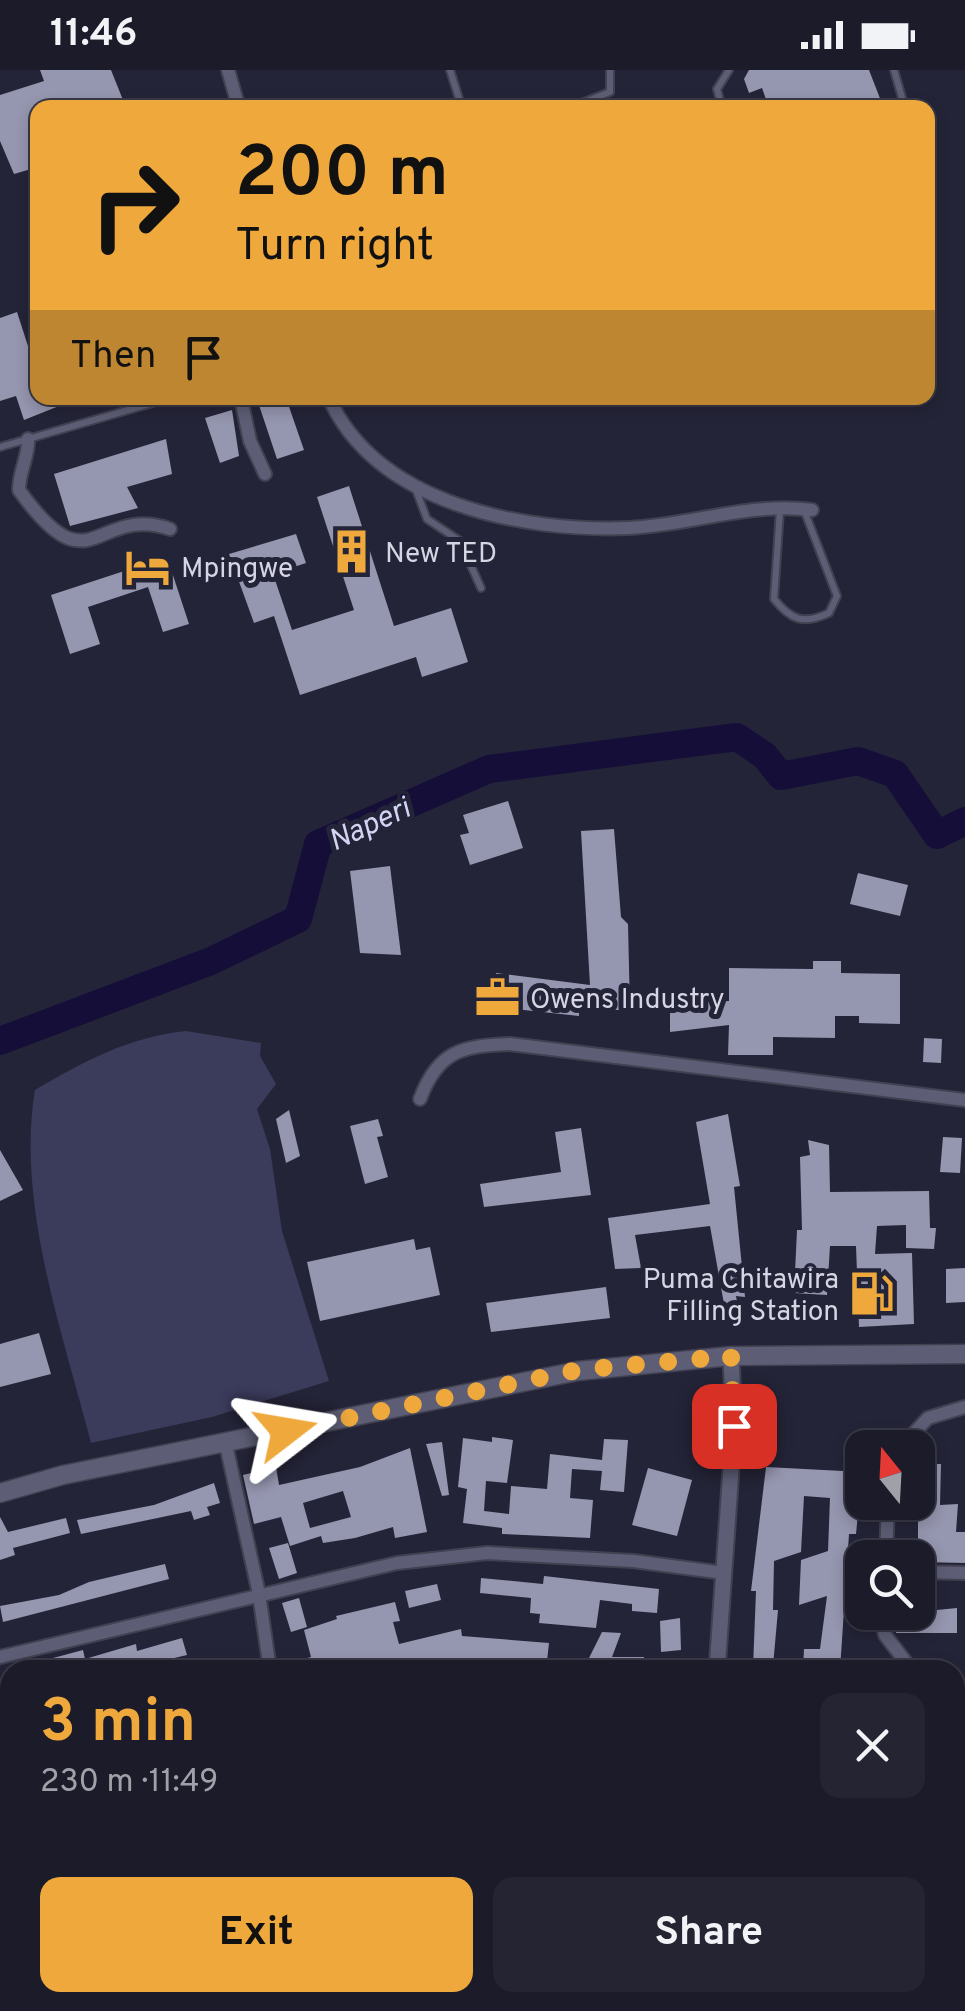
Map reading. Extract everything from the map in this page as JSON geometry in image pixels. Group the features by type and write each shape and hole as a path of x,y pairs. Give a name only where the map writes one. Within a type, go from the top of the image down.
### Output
{"main road":[{"path":"0,1493 64,1475 226,1445 432,1398 578,1370 731,1356 965,1354"}],"street":[{"path":"228,70 237,100"},
{"path":"242,405 250,441 265,474"},
{"path":"332,405 338,418 365,447 416,490 477,511 519,520 629,528 737,509 808,510"},
{"path":"28,439 28,450 19,468 19,490 62,537 84,544 135,524 170,529"},
{"path":"420,1100 431,1071 464,1046 510,1044 965,1100"},
{"path":"718,1660 734,1426 731,1356"},
{"path":"917,1430 928,1418 965,1408"},
{"path":"226,1445 259,1594 269,1660"},
{"path":"0,1657 397,1563 487,1553 633,1562 724,1574"},
{"path":"935,1572 965,1573"},
{"path":"884,1630 904,1660"}],"lane":[{"path":"450,70 459,100"},
{"path":"590,100 610,92 610,70"},
{"path":"720,100 717,89 729,70"},
{"path":"894,70 903,100"},
{"path":"0,447 146,405"},
{"path":"416,490 427,520 460,541 481,588"},
{"path":"780,509 774,599 787,616 805,621 829,613 838,596 808,510"}],"shaded area":[{"path":"186,1031 261,1043 260,1056 276,1084 257,1109 270,1149 282,1231 329,1381 212,1417 91,1443 56,1313 37,1223 31,1133 35,1090 108,1052"}],"building":[{"path":"40,70 111,70 123,100 30,100 30,169 14,174 0,141 0,95 44,81"},
{"path":"749,70 869,70 881,100 766,100 762,88 749,93 744,79"},
{"path":"17,312 30,352 30,405 62,405 24,420 16,396 0,401 0,318"},
{"path":"259,405 288,405 304,450 277,459"},
{"path":"232,410 239,456 220,463 205,418"},
{"path":"166,439 172,474 127,487 138,508 70,526 54,474"},
{"name":"New TED","path":"349,486 394,626 451,608 468,662 422,677 416,657 300,695 274,616 254,623 229,554 296,534 306,563 273,574 292,630 354,610 317,497"},
{"path":"167,557 189,624 163,632 148,587 88,607 100,644 70,654 51,595"},
{"path":"508,801 523,848 470,865 460,835 469,833 463,815"},
{"path":"614,829 621,917 628,924 630,1010 579,1010 579,1016 488,1006 496,973 590,985 581,831"},
{"path":"390,866 401,955 360,953 350,871"},
{"path":"858,873 908,885 900,916 850,904"},
{"path":"813,961 841,961 841,973 900,974 900,1024 859,1023 859,1016 835,1016 835,1038 773,1037 773,1055 728,1055 729,1025 670,1032 670,1004 729,1001 729,968 813,969"},
{"path":"924,1038 942,1039 941,1063 923,1062"},
{"path":"289,1110 300,1156 286,1163 276,1119"},
{"path":"728,1114 740,1186 734,1187 745,1297 736,1296 737,1302 724,1304 710,1226 635,1235 641,1268 615,1269 608,1218 710,1204 696,1122"},
{"path":"378,1119 383,1136 377,1137 388,1177 365,1184 350,1126"},
{"path":"581,1128 591,1195 484,1207 480,1184 561,1172 555,1132"},
{"path":"943,1137 962,1138 960,1173 940,1172"},
{"path":"808,1140 829,1145 830,1192 929,1191 930,1228 936,1228 934,1249 906,1248 906,1225 877,1226 875,1254 912,1253 914,1324 859,1327 856,1246 830,1246 827,1295 794,1293 797,1230 802,1230 800,1157 810,1155"},
{"path":"0,1150 23,1190 0,1201"},
{"path":"414,1239 416,1250 430,1247 440,1295 320,1321 307,1262"},
{"path":"965,1268 965,1302 946,1303 946,1269"},
{"path":"606,1287 610,1318 491,1332 486,1303"},
{"path":"39,1333 51,1374 0,1387 0,1344"},
{"path":"492,1437 513,1440 507,1483 486,1481 484,1511 509,1514 511,1486 547,1489 550,1454 602,1460 604,1439 628,1440 624,1492 600,1490 602,1471 572,1469 570,1498 593,1500 590,1538 502,1534 502,1528 463,1523 467,1489 458,1487 463,1438 492,1442"},
{"path":"442,1442 449,1495 442,1496 426,1444"},
{"path":"410,1448 427,1532 395,1538 393,1527 323,1543 321,1536 290,1546 281,1517 254,1524 243,1475 276,1467 279,1485 360,1467","holes":["343,1491 351,1517 310,1528 303,1503"]},
{"path":"935,1464 941,1464 940,1505 958,1504 956,1532 965,1532 965,1563 935,1562 935,1540 918,1540 918,1520 935,1520"},
{"path":"766,1467 845,1471 845,1520 857,1520 856,1534 849,1534 845,1540 841,1660 803,1660 804,1649 820,1649 827,1596 799,1605 801,1560 828,1551 830,1498 804,1496 801,1552 774,1561 773,1610 778,1610 774,1660 753,1660 756,1591 751,1591"},
{"path":"648,1468 692,1480 677,1536 632,1525"},
{"path":"214,1483 220,1503 207,1507 210,1515 194,1520 191,1511 81,1534 77,1520 154,1505"},
{"path":"0,1517 8,1532 66,1518 70,1533 13,1548 15,1555 0,1560"},
{"path":"288,1543 297,1573 279,1579 269,1548"},
{"path":"165,1564 169,1579 3,1622 0,1606 59,1595 89,1582"},
{"path":"544,1576 659,1589 657,1613 632,1611 632,1604 600,1600 596,1628 539,1623 540,1614 530,1613 531,1598 480,1593 481,1578 543,1584"},
{"path":"437,1584 441,1600 409,1608 405,1591"},
{"path":"299,1598 307,1627 291,1632 282,1603"},
{"path":"395,1602 400,1621 393,1622 399,1644 461,1629 462,1636 549,1643 547,1660 301,1660 311,1657 304,1630 337,1619 336,1616"},
{"path":"957,1608 957,1633 896,1633 935,1630 935,1610"},
{"path":"680,1618 681,1650 661,1652 660,1621"},
{"path":"602,1632 621,1633 612,1657 644,1657 644,1660 588,1660"},
{"path":"182,1638 187,1655 166,1660 46,1660 83,1650 85,1659 136,1644 137,1651"}],"waterway":[{"name":"Naperi","path":"0,1041 211,961 298,919 318,844 489,769 737,737 765,756 781,776 858,761 895,774 937,835 965,821"}],"place":[{"name":"New TED","path":"352,552"},
{"name":"Mpingwe","path":"148,567"},
{"name":"Owens Industry","path":"497,998"},
{"name":"Puma Chitawira Filling Station","path":"872,1294"}],"route":[{"path":"286,1431 578,1370 731,1356 734,1426"}]}
